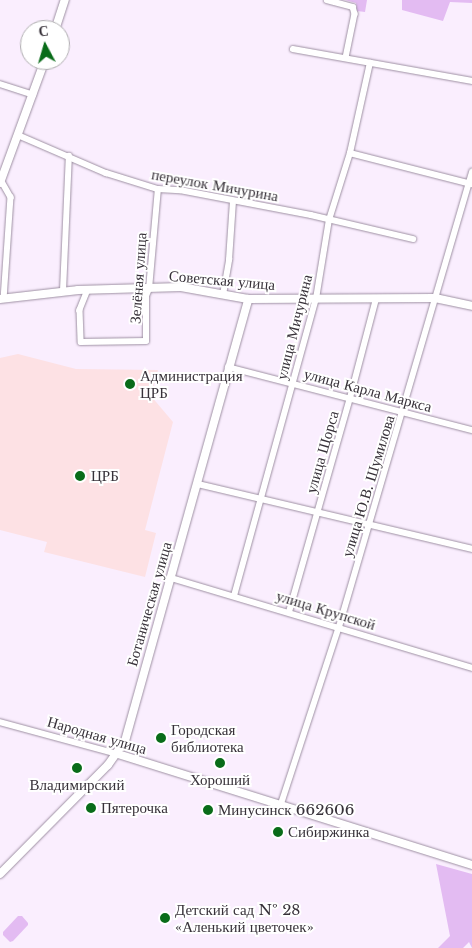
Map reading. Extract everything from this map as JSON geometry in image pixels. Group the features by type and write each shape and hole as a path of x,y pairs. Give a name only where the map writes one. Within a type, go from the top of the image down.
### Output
{"street":[{"path":"58,20 65,0"},
{"path":"327,0 353,7 355,14 346,58"},
{"path":"293,49 472,81"},
{"name":"улица Мичурина","path":"234,596 316,299 329,220 350,153 370,63"},
{"path":"2,299 12,197 1,182 42,70"},
{"path":"0,84 33,95"},
{"name":"переулок Мичурина","path":"18,135 106,173 158,189 180,190 413,239"},
{"path":"350,153 471,183"},
{"path":"63,291 69,156"},
{"name":"улица Ю.В. Шумилова","path":"281,804 339,628 404,413 435,298 471,183 472,172"},
{"name":"Зелёная улица","path":"88,290 80,310 81,342 146,341 146,296 149,289 158,189"},
{"path":"223,295 229,260 233,201"},
{"name":"Советская улица","path":"2,299 63,291 181,287 248,299 435,298 472,306"},
{"name":"Ботаническая улица","path":"0,874 118,754 129,730 248,299"},
{"name":"улица Щорса","path":"289,612 376,299"},
{"name":"улица Карла Маркса","path":"228,367 472,430"},
{"path":"198,484 472,549"},
{"name":"улица Крупской","path":"171,578 472,668"},
{"name":"Народная улица","path":"0,722 118,754 472,865"}],"shaded area":[{"path":"345,0 367,0 365,12 357,11 356,3"},
{"path":"402,0 472,0 472,3 450,2 443,21 402,10"},
{"name":"ЦРБ","path":"18,354 76,369 158,370 151,396 173,422 145,530 156,533 145,577 44,552 47,542 0,530 0,358"},
{"path":"436,864 472,874 472,948 469,942 463,948 438,948 450,936"},
{"path":"18,916 22,916 28,925 10,942 3,935 3,932"}],"place":[{"name":"Администрация ЦРБ","path":"130,384"},
{"name":"ЦРБ","path":"80,476"},
{"name":"Городская библиотека","path":"161,738"},
{"name":"Хороший","path":"220,763"},
{"name":"Владимирский","path":"77,768"},
{"name":"Пятерочка","path":"91,808"},
{"name":"Минусинск 662606","path":"208,810"},
{"name":"Сибиржинка","path":"278,832"},
{"name":"Детский сад № 28 «Аленький цветочек»","path":"165,918"}]}
